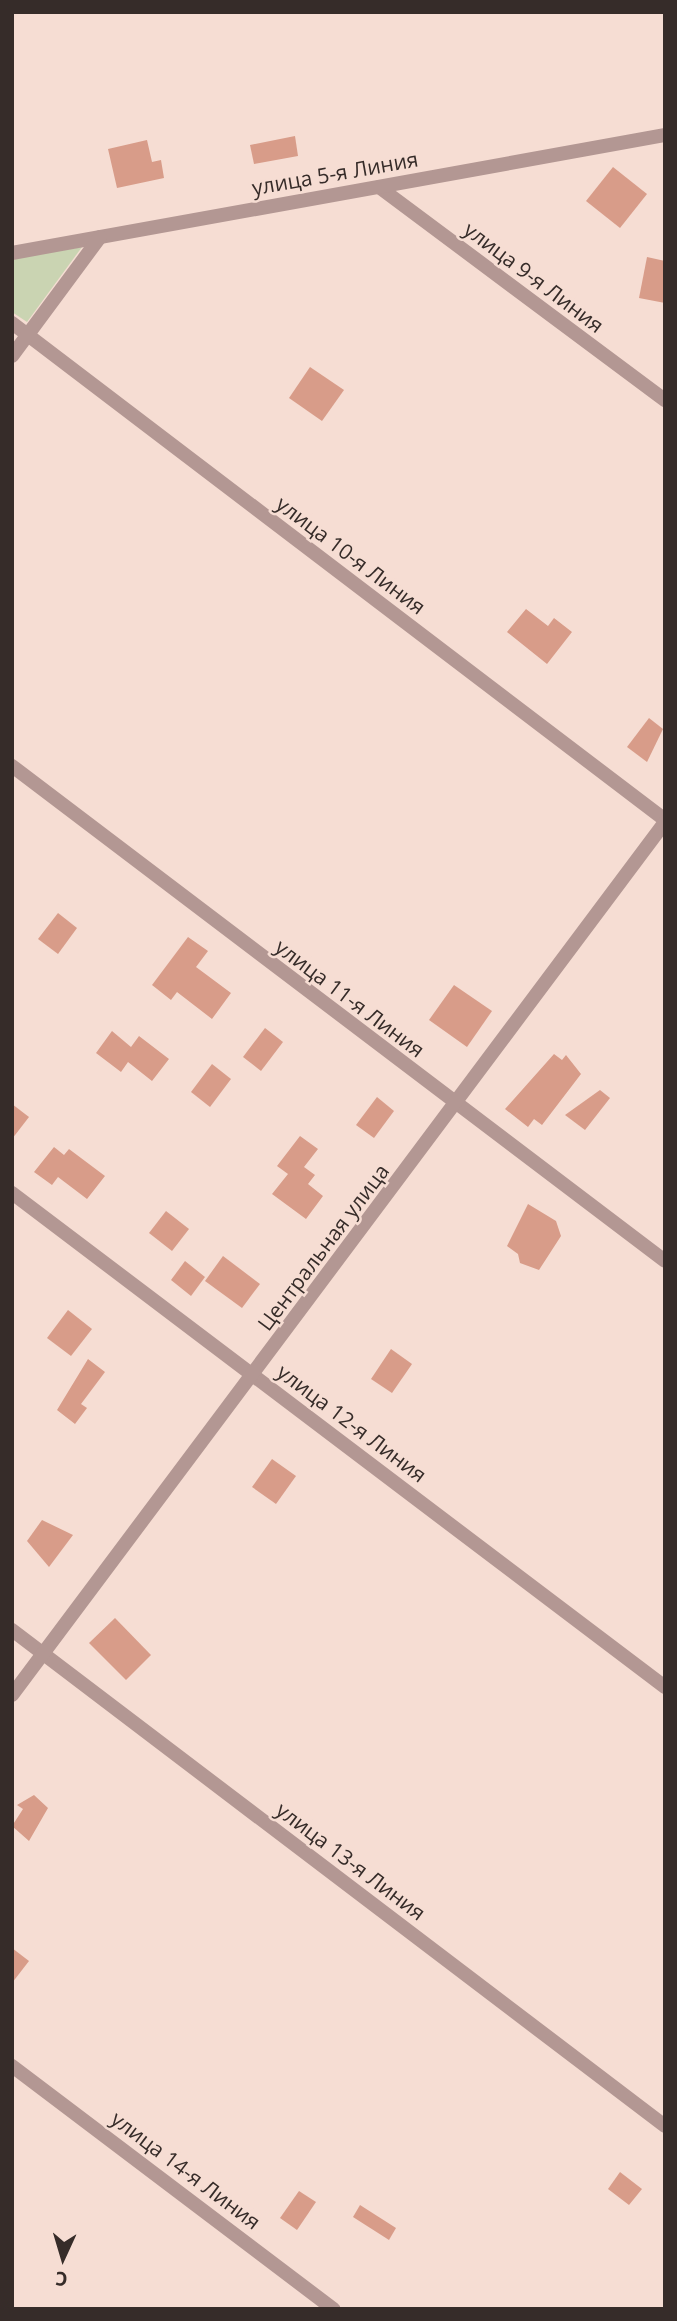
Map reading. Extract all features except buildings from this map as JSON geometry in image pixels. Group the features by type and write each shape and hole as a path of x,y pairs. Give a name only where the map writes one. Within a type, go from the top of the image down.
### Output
{"street":[{"name":"улица 5-я Линия","path":"12,253 665,135"},
{"name":"улица 9-я Линия","path":"379,187 665,400"},
{"path":"12,356 100,237"},
{"name":"улица 10-я Линия","path":"12,323 665,821"},
{"name":"улица 11-я Линия","path":"12,766 454,1105 665,1261"},
{"name":"Центральная улица","path":"12,1695 254,1375 665,821"},
{"name":"улица 12-я Линия","path":"12,1193 665,1688"},
{"name":"улица 13-я Линия","path":"12,1630 665,2126"},
{"name":"улица 14-я Линия","path":"12,2066 334,2309"}],"green space":[{"path":"82,247 27,322 12,312 12,259"}]}
